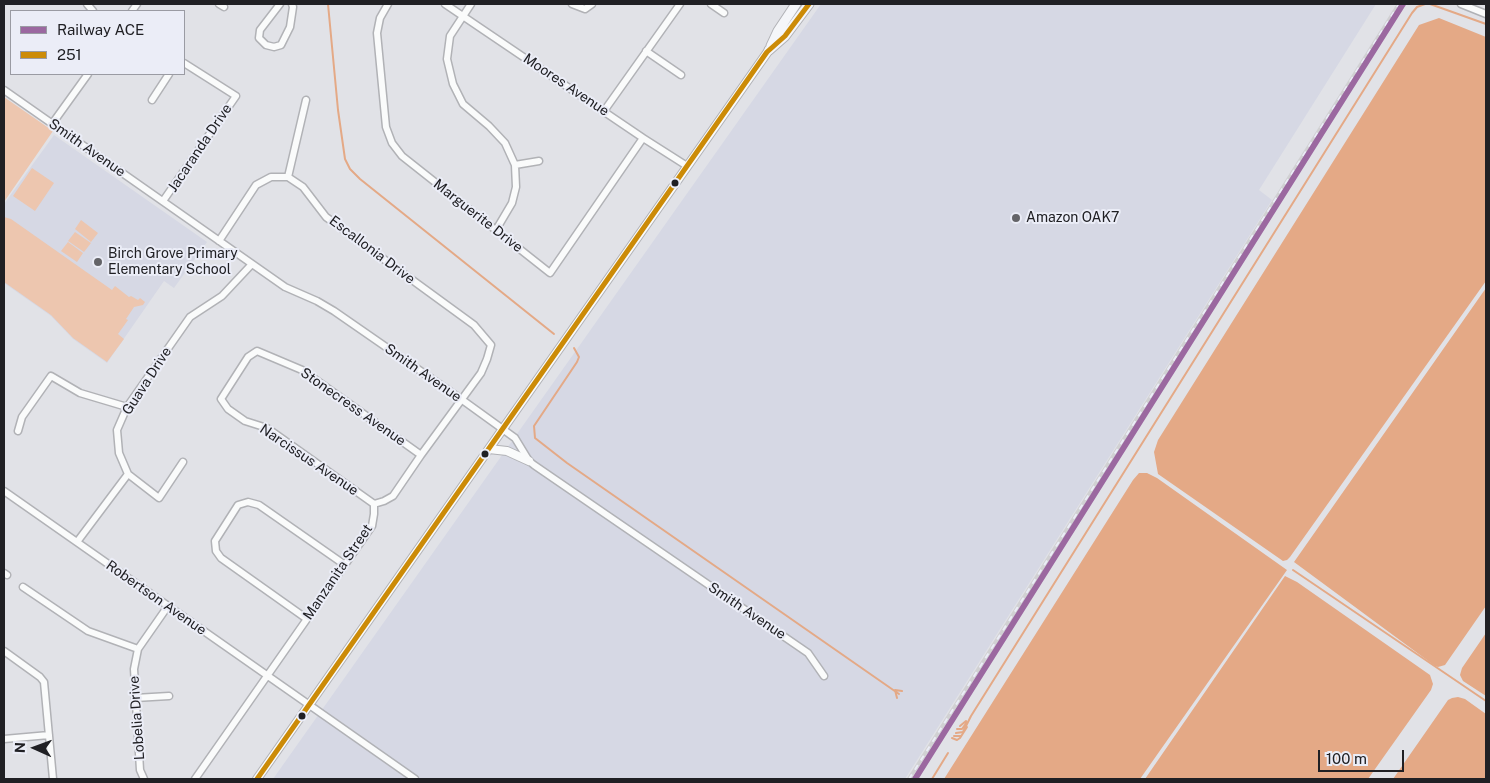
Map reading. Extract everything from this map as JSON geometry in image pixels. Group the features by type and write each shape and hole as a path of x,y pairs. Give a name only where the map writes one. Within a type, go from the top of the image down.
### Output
{"main road":[{"path":"769,50 778,30 796,4"},
{"path":"769,50 785,36 810,4"}],"street":[{"path":"280,4 260,30 259,38 266,45 274,47 281,44 290,26 292,4"},
{"name":"Marguerite Drive","path":"388,4 380,18 377,33 386,127 392,143 402,156 550,273 644,138"},
{"name":"Moores Avenue","path":"445,4 687,166"},
{"path":"471,4 450,36 447,59 452,84 463,104 489,126 505,143 515,165 516,187 512,203 496,230"},
{"path":"572,4 585,9 592,4"},
{"path":"604,111 680,4"},
{"path":"711,4 724,13"},
{"path":"1461,4 1486,14"},
{"path":"257,779 769,50"},
{"path":"646,51 681,75"},
{"name":"Jacaranda Drive","path":"163,202 236,96 185,64"},
{"path":"52,124 87,75"},
{"path":"152,100 168,75"},
{"name":"Smith Avenue","path":"4,90 285,287 317,301 334,311 461,399 515,438 529,461 808,653 824,676"},
{"path":"219,241 256,186 271,177 288,177 306,100"},
{"path":"515,165 539,161"},
{"name":"Escallonia Drive","path":"288,177 303,187 326,217 474,325 491,345"},
{"name":"Guava Drive","path":"128,474 119,453 117,430 127,408 190,317 222,296 252,264"},
{"name":"Manzanita Street","path":"195,779 372,526 374,504 384,502 393,496 481,373 491,345"},
{"name":"Stonecress Avenue","path":"257,352 302,370 421,455"},
{"name":"Narcissus Avenue","path":"257,352 248,358 221,399 228,408 245,421 266,428 374,504"},
{"path":"18,431 22,417 51,376 80,393 127,408"},
{"path":"489,449 507,451 529,461"},
{"path":"77,542 128,474 158,498 184,462"},
{"name":"Robertson Avenue","path":"4,491 415,779"},
{"path":"307,619 221,558 216,551 215,541 238,505 248,502 259,505 345,565"},
{"path":"23,587 88,631 138,649"},
{"name":"Lobelia Drive","path":"144,779 140,770 134,669 138,649 168,606"},
{"path":"4,651 40,677 44,682 53,779"},
{"path":"135,698 169,696"},
{"path":"4,739 49,735"}],"shaded area":[{"path":"821,4 1376,4 1259,190 1272,200 905,779 273,779"},
{"path":"1439,18 1486,37 1486,281 1290,557 1283,561 1158,474 1154,452 1158,440 1419,25"},
{"path":"4,97 53,131 4,202"},
{"name":"Birch Grove Primary Elementary School","path":"54,135 207,242 174,288 164,281 107,363 73,339 51,316 4,283 4,204"},
{"path":"32,168 54,183 35,211 13,196"},
{"path":"4,217 11,219 112,290 115,286 129,297 131,296 138,300 140,298 145,302 143,305 134,307 126,319 128,320 118,334 124,339 107,362 73,338 51,315 4,282"},
{"path":"81,220 98,233 91,242 75,229"},
{"path":"75,232 91,243 84,252 68,241"},
{"path":"68,242 83,253 77,262 61,251"},
{"path":"1486,288 1486,606 1445,665 1438,667 1294,562"},
{"path":"1139,473 1147,473 1157,478 1287,570 1140,779 944,779 1133,480"},
{"path":"1285,576 1297,582 1430,675 1433,684 1431,690 1368,779 1145,779"},
{"path":"1486,633 1486,696 1463,681 1460,675 1462,668"},
{"path":"1458,697 1465,699 1486,714 1486,779 1393,779 1448,700"}],"waterway":[{"path":"328,4 338,110 345,159 350,169 554,334"},
{"path":"956,733 963,732 971,716 1412,13 1417,7 1425,4"},
{"path":"1430,4 1486,24"},
{"path":"574,348 579,357 577,362 534,426 535,438 567,463 899,694"},
{"path":"1293,570 1486,701"},
{"path":"895,690 897,698"},
{"path":"895,690 902,691"},
{"path":"960,726 966,721"},
{"path":"957,729 962,729 967,722"},
{"path":"952,738 957,740 960,738 967,727"},
{"path":"954,736 961,736"},
{"path":"932,779 948,753"}],"railway":[{"path":"909,779 1399,4"}],"rail line":[{"name":"ACE","path":"915,779 1403,4"}],"transit line":[{"name":"251","path":"257,779 767,52 785,36 809,4"}],"place":[{"name":"Amazon OAK7","path":"1016,218"},
{"name":"Birch Grove Primary Elementary School","path":"98,262"}]}
